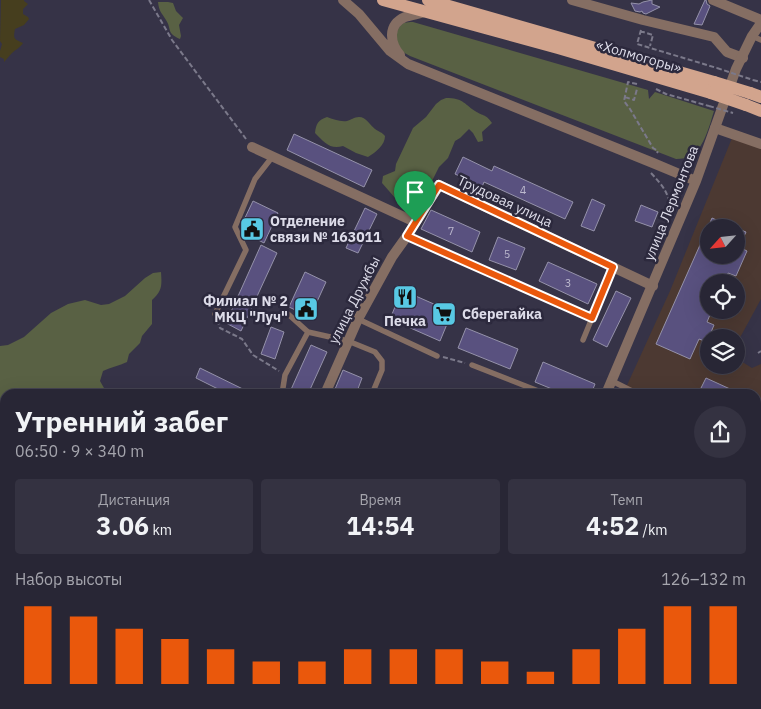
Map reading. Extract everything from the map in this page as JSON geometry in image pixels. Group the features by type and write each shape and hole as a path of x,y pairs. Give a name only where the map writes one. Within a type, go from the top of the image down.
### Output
{"main road":[{"name":"«Холмогоры»","path":"383,0 426,6 752,99"},
{"path":"752,99 761,111"}],"street":[{"path":"344,0 359,14 390,51 408,64 696,181"},
{"path":"572,0 714,37 726,52 743,58"},
{"path":"713,0 761,21"},
{"path":"408,64 397,51 392,40 392,31 396,23 404,17 426,6"},
{"name":"улица Лермонтова","path":"608,389 696,181 736,69 756,38 761,21"},
{"path":"715,128 761,144"},
{"path":"252,146 415,222"},
{"name":"Трудовая улица","path":"415,222 439,185 653,286"},
{"name":"улица Дружбы","path":"327,389 358,319 392,257 415,222"}],"lane":[{"path":"215,314 246,250 235,227 255,179 273,156"},
{"path":"407,236 592,318"},
{"path":"583,340 613,267"},
{"path":"288,314 308,332 348,341 375,352 382,361 382,370 374,389"},
{"path":"358,319 437,356"},
{"path":"283,389 285,375 308,332"},
{"path":"472,365 533,389"},
{"path":"612,381 628,389"}],"path":[{"path":"149,0 172,40 252,146"},
{"path":"650,46 653,35 640,31 636,44 761,82"},
{"path":"644,86 628,82 624,102 653,148 658,151 649,172 668,194 672,213"},
{"path":"652,88 666,94 737,114"},
{"path":"625,97 634,100 637,89"},
{"path":"215,314 220,328 242,339 253,355 285,375"},
{"path":"437,356 472,365"}],"shaded area":[{"path":"158,2 173,3 176,11 183,18 179,25 180,39 171,33"},
{"path":"413,22 648,90 649,99 655,92 714,111 700,147 688,157 676,159 410,56 398,46 396,35 401,25"},
{"path":"446,98 462,102 486,116 492,123 482,132 483,141 478,142 469,129 455,141 448,158 439,167 431,183 408,201 402,202 396,199 382,183 383,176 395,171 396,164 413,128 426,117 436,104"},
{"path":"327,117 344,121 357,117 364,118 385,136 385,139 377,151 368,157 343,146 331,146 315,133 318,123"},
{"path":"732,138 761,147 761,299 745,329 700,329 700,374 745,374 745,364 752,368 761,364 761,389 625,389 670,291"},
{"path":"161,272 161,288 152,300 152,324 142,336 140,343 129,354 127,362 103,371 100,381 104,389 0,389 0,346 8,345 24,337 51,313 68,304 85,300 101,305 109,304 125,296 153,273"}],"sand":[{"path":"1,0 24,0 28,4 23,9 23,14 29,19 24,25 15,29 15,38 23,43 4,62 4,59 0,57 2,44 0,41"}],"building":[{"path":"652,0 652,4 660,7 646,14 642,11 635,11 631,3 639,4"},
{"path":"705,0 710,6 702,25 694,24"},
{"path":"294,134 372,170 364,187 287,150"},
{"path":"463,157 492,171 494,166 573,202 565,219 484,182 482,187 455,174"},
{"path":"592,199 605,205 594,231 581,226"},
{"path":"253,201 278,213 264,243 243,232 247,224 243,222"},
{"path":"641,205 658,212 652,227 635,221"},
{"path":"365,208 377,214 358,253 346,248"},
{"path":"431,210 480,232 472,252 421,229"},
{"path":"498,237 525,248 516,270 489,260"},
{"path":"261,245 277,253 241,331 226,323"},
{"path":"700,245 700,264 741,264 737,274 700,274 700,319 708,319 707,322 714,325 712,329 700,329 700,339 690,359 656,344"},
{"path":"548,262 597,284 588,304 539,281"},
{"path":"305,272 326,282 310,317 289,307"},
{"path":"402,290 452,312 440,341 390,319"},
{"path":"616,291 631,298 607,347 593,340"},
{"path":"271,327 284,332 275,359 261,354"},
{"path":"466,328 518,349 510,369 458,348"},
{"path":"311,345 327,352 310,389 291,389"},
{"path":"543,362 595,384 593,389 552,389 535,382"},
{"path":"200,368 243,389 218,389 196,378"},
{"path":"343,370 362,378 358,389 335,389"},
{"path":"706,378 730,389 700,389"}],"place":[{"name":"Отделение связи № 163011","path":"252,229"},
{"name":"Печка","path":"405,297"},
{"name":"Филиал № 2 МКЦ \"Луч\"","path":"306,309"},
{"name":"Сберегайка","path":"444,314"}],"route":[{"path":"439,185 613,267 592,318 407,236 415,222 439,185"}]}
